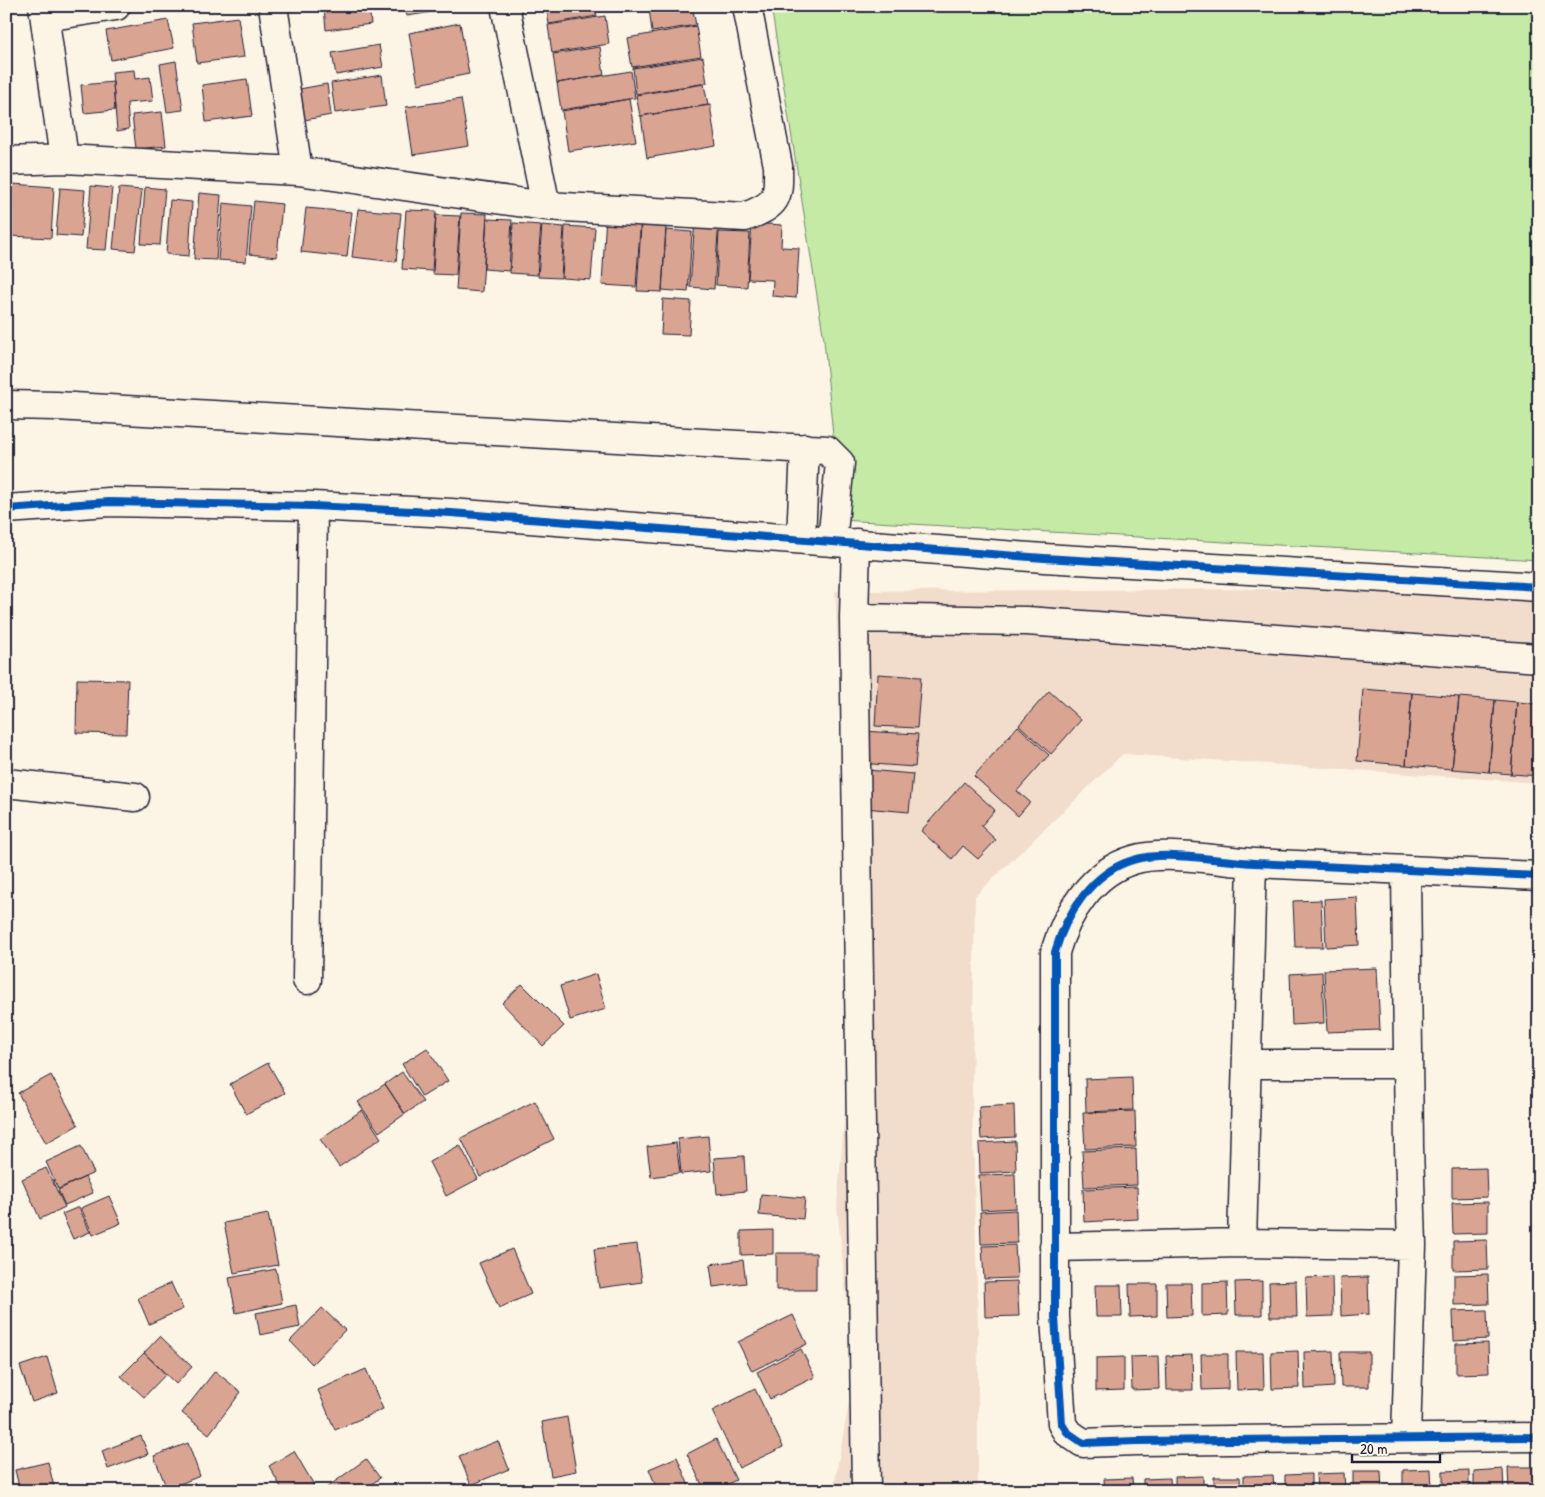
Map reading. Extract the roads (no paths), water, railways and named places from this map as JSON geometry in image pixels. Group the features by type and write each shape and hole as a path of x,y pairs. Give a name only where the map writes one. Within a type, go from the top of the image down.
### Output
{"street":[{"path":"64,159 44,12 116,6"},
{"path":"273,6 298,171"},
{"path":"505,6 546,206"},
{"path":"6,161 64,159 298,171 546,206 745,217 766,208 776,198 779,185 778,166 747,6"},
{"path":"6,405 66,406 805,448 827,450 840,463 844,542 854,618 866,1491"},
{"path":"801,539 805,448"},
{"path":"6,509 109,502 313,506 451,513 1044,558 1539,587"},
{"path":"307,980 313,506"},
{"path":"854,618 1036,622 1539,658"},
{"path":"6,783 135,797"},
{"path":"1539,876 1252,863 1156,856 1132,860 1103,876 1072,910 1060,934 1055,952 1054,1248 1055,1317 1062,1424 1067,1432 1083,1444 1136,1441 1539,1436"},
{"path":"1242,1243 1252,863"},
{"path":"1406,870 1412,1245 1406,1438"},
{"path":"1247,1064 1408,1064"},
{"path":"1054,1248 1242,1243 1412,1245"}]}
